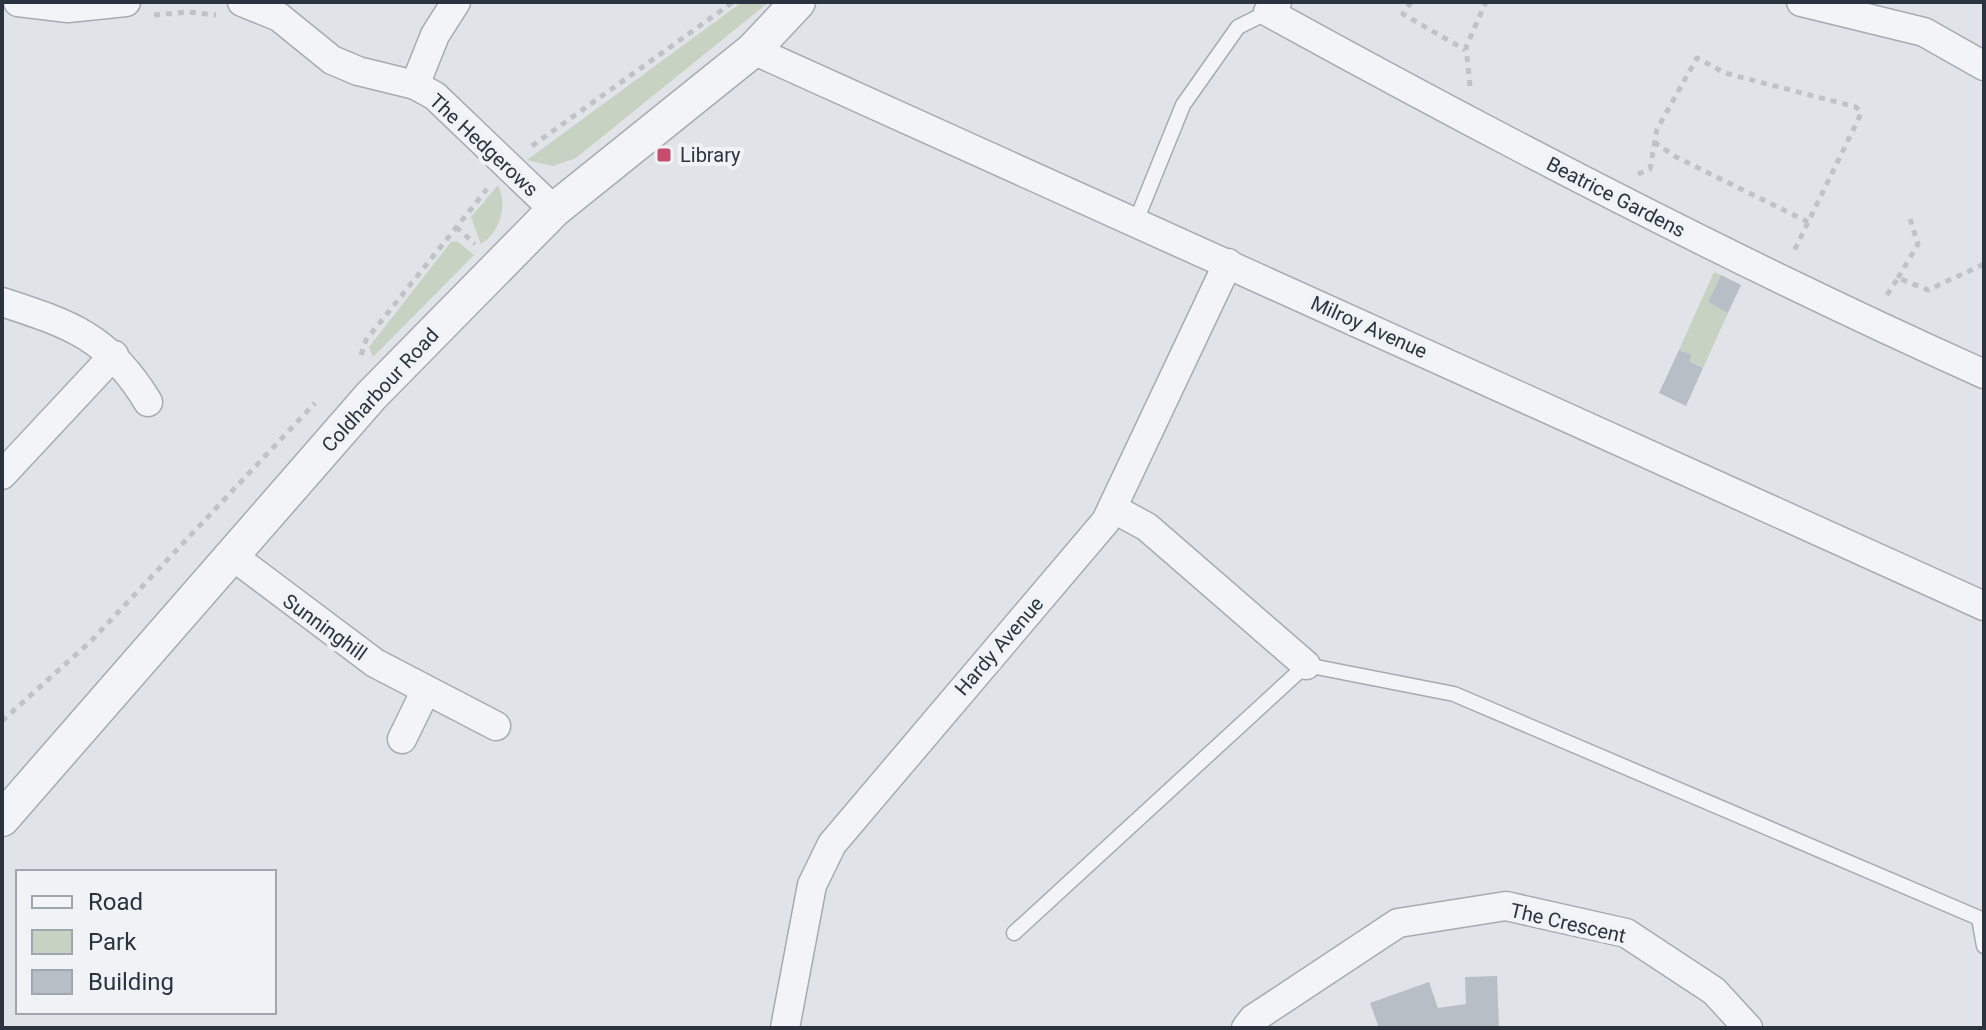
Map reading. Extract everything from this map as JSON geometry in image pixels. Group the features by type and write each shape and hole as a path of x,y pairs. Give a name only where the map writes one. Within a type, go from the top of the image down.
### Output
{"street":[{"path":"18,2 137,9"},
{"path":"415,85 435,35 456,2"},
{"name":"Coldharbour Road","path":"2,819 371,396 554,210 753,50 798,2"},
{"path":"1801,2 1924,32 1984,66"},
{"name":"Beatrice Gardens","path":"1272,7 1492,135 1845,312 1984,374"},
{"name":"The Hedgerows","path":"231,9 279,17 332,60 358,71 415,85 444,104 554,210"},
{"name":"Milroy Avenue","path":"753,50 1984,606"},
{"name":"Hardy Avenue","path":"785,1028 812,885 832,844 875,789 1093,538 1114,509 1228,263"},
{"path":"2,302 64,321 90,335 114,355 148,402"},
{"path":"2,475 114,355"},
{"path":"1114,509 1147,527 1306,665"},
{"name":"Sunninghill","path":"230,554 349,645 496,726"},
{"path":"402,739 426,690"},
{"name":"The Crescent","path":"1246,1028 1253,1019 1398,923 1506,906 1626,933 1714,991 1748,1028"}],"lane":[{"path":"1136,221 1183,105 1238,27 1272,7"},
{"path":"1014,933 1306,665 1454,694 1979,918 1984,946"}],"path":[{"path":"359,358 365,342 383,317 509,166 733,2"},
{"path":"1411,2 1403,14 1465,50"},
{"path":"1471,98 1465,50 1486,2"},
{"path":"137,9 188,12 231,9"},
{"path":"1627,178 1650,169 1657,129 1697,58 1725,73 1856,107 1861,112 1859,118 1789,261"},
{"path":"1654,142 1676,157 1808,222"},
{"path":"1898,278 1918,244 1910,219"},
{"path":"1912,285 1928,290 1984,264"},
{"path":"2,721 91,641 319,398"}],"green space":[{"path":"742,2 769,2 576,158 553,166 527,160"},
{"path":"498,185 502,201 500,218 493,233 481,244 471,217"},
{"path":"457,241 474,255 373,357 369,347 451,242"},
{"path":"1714,272 1721,275 1708,302 1728,313 1703,368 1689,361 1692,355 1679,350"}],"building":[{"path":"1721,275 1741,285 1728,313 1708,302"},
{"path":"1679,350 1692,355 1689,361 1703,368 1686,406 1659,393"},
{"path":"1497,976 1499,1028 1379,1028 1370,1003 1429,982 1438,1008 1466,1004 1465,977"}],"place":[{"name":"Library","path":"664,155"}]}
